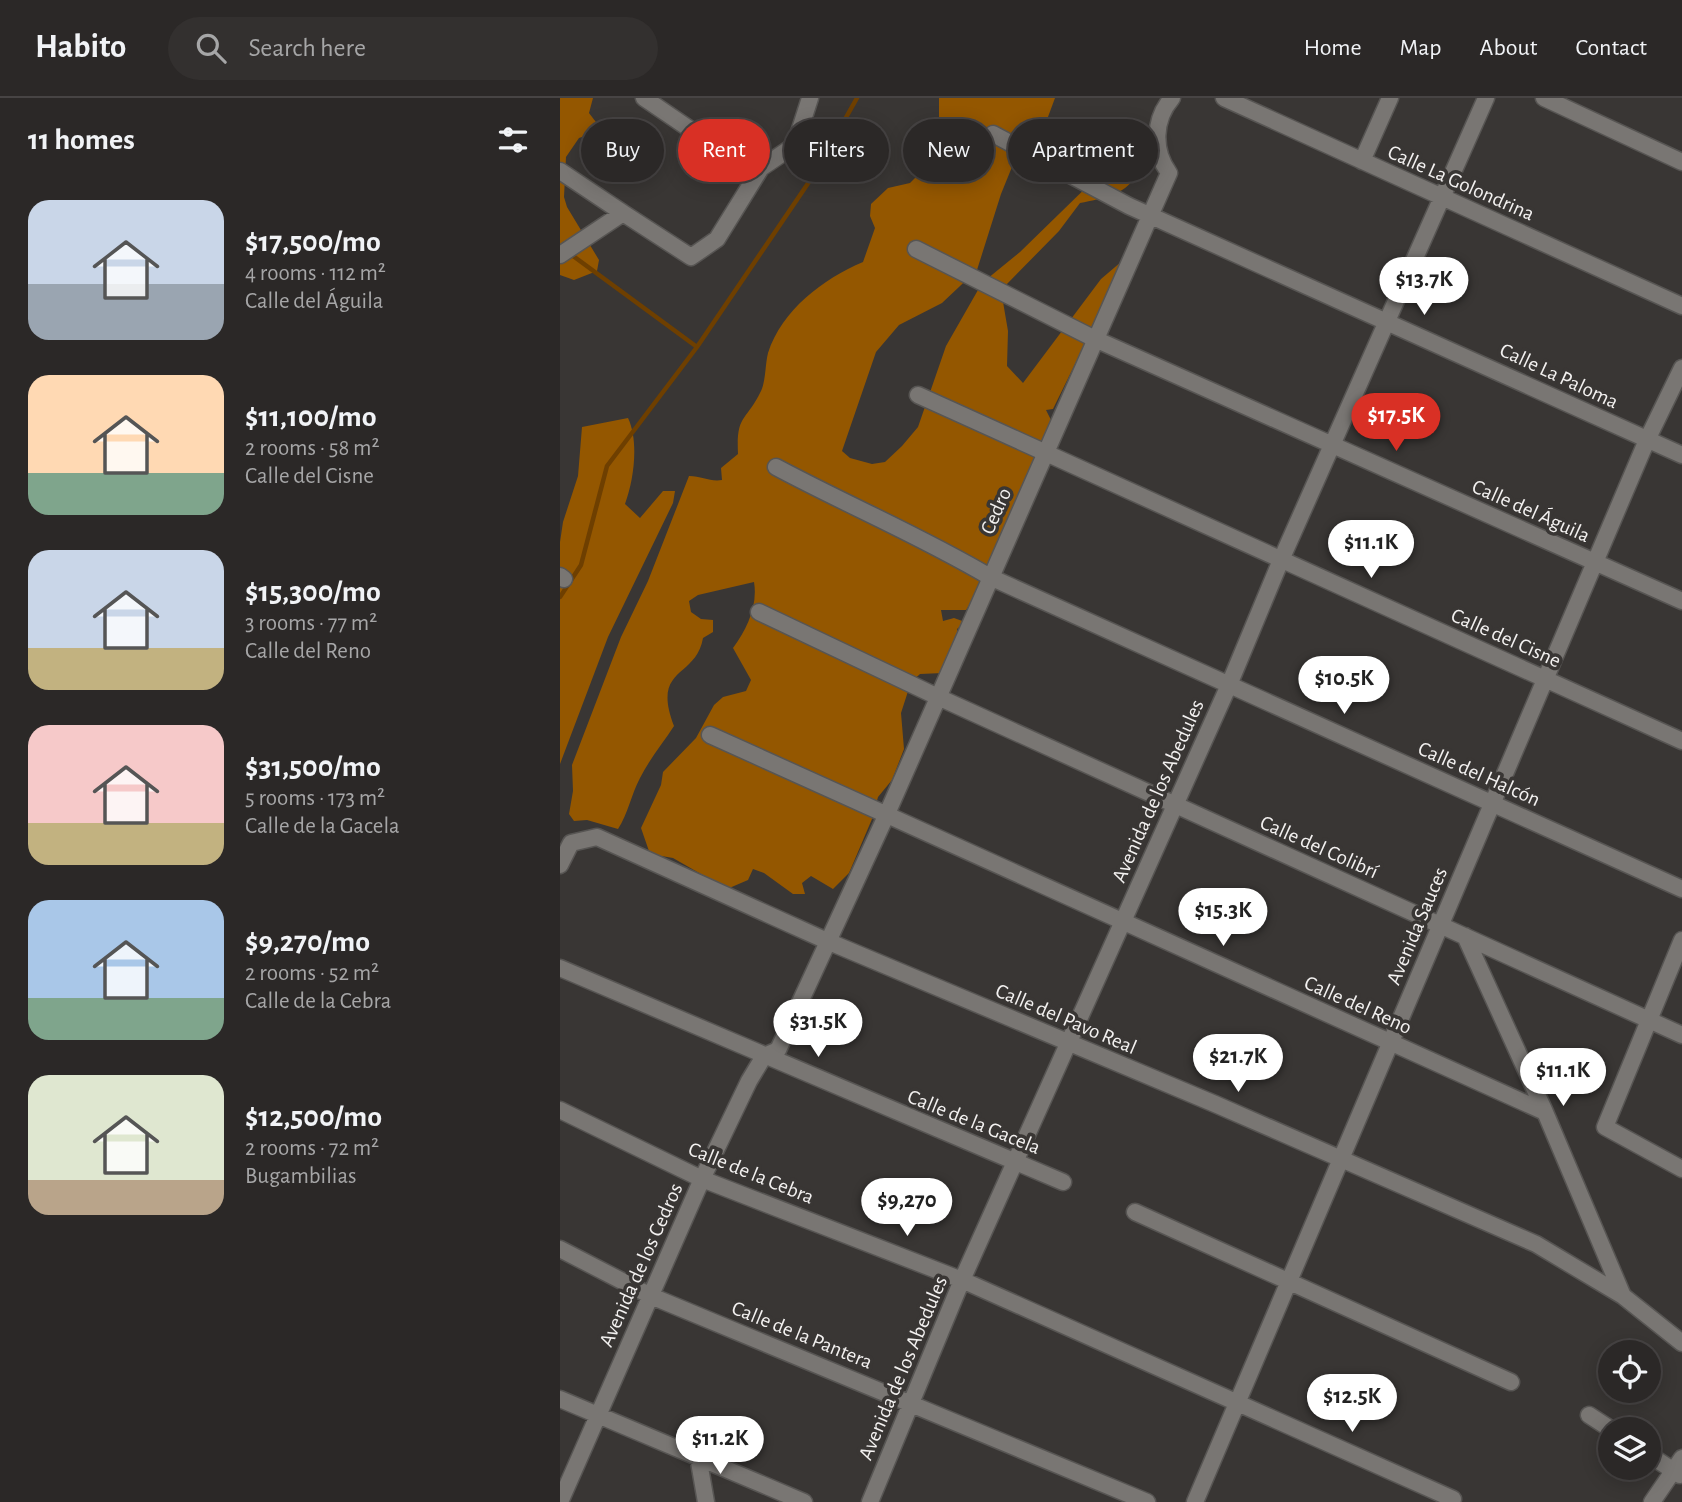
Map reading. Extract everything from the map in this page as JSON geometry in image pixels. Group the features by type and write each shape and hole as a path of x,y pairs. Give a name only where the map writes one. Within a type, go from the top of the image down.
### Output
{"street":[{"path":"643,98 678,121"},
{"path":"770,162 795,145 810,98"},
{"name":"Cedro","path":"827,942 939,697 1169,173 1157,157 1159,116 1171,98"},
{"name":"Calle La Golondrina","path":"1224,98 1682,306"},
{"path":"1362,161 1390,98"},
{"name":"Avenida de los Abedules","path":"870,1502 962,1280 1229,685 1281,560 1486,98"},
{"path":"1544,98 1682,162"},
{"name":"Calle La Paloma","path":"994,135 1129,206 1152,213 1682,455"},
{"path":"560,172 691,257 717,239 752,182"},
{"path":"560,255 623,214"},
{"name":"Calle del Águila","path":"916,249 1095,339 1682,601"},
{"name":"Avenida Sauces","path":"1195,1502 1647,440 1682,368"},
{"name":"Calle del Cisne","path":"918,396 1682,741"},
{"name":"Calle del Halcón","path":"776,467 848,506 939,546 990,577 1682,889"},
{"name":"Calle del Colibrí","path":"759,612 939,697 1682,1035"},
{"name":"Calle del Reno","path":"710,735 1545,1112"},
{"name":"Calle del Pavo Real","path":"560,865 567,850 578,839 597,837 827,942 1341,1158 1536,1244 1623,1296 1682,1343"},
{"path":"1465,936 1545,1112 1623,1296"},
{"path":"1682,940 1605,1127 1682,1169"},
{"name":"Avenida de los Cedros","path":"560,1502 596,1416 748,1081 764,1056 778,1050 827,942"},
{"name":"Calle de la Gacela","path":"560,968 1063,1182"},
{"name":"Calle de la Cebra","path":"560,1110 702,1179 962,1280 1453,1499"},
{"path":"1135,1212 1511,1381"},
{"name":"Calle de la Pantera","path":"560,1249 651,1296 1147,1502"},
{"path":"560,1399 804,1502"},
{"path":"1589,1415 1598,1421"},
{"path":"698,1456 706,1502"},
{"path":"1653,1502 1679,1468 1661,1460"}],"shaded area":[{"path":"560,98 593,98 589,113 594,119 581,119 581,137 566,157 564,197 567,207 599,260 597,271 574,280 560,275"},
{"path":"939,98 1055,98 1047,119 1008,119 1008,177 977,270 942,303 899,325 876,352 842,451 850,458 872,464 885,462 902,446 918,427 946,346 982,283 1020,252 1092,182 1131,182 1110,196 1080,203 1059,231 1006,285 1002,296 1008,331 1007,366 1023,383 1101,279 1128,256 1053,409 1046,410 1051,420 978,592 966,610 941,610 943,621 954,618 965,622 957,629 957,642 943,673 920,674 911,682 901,713 904,749 892,780 878,797 872,819 849,873 833,889 811,876 802,883 805,894 793,894 764,873 753,869 748,880 727,889 673,858 650,854 641,828 661,785 663,772 696,738 714,705 723,697 746,691 751,680 733,648 750,617 754,582 698,595 689,601 691,612 701,619 713,620 713,632 703,638 692,661 671,683 668,707 674,726 644,771 618,829 587,820 574,821 569,814 573,791 572,765 621,637 648,581 689,476 722,480 721,468 738,454 740,425 761,391 768,353 783,323 819,287 863,262 875,228 870,216 871,204 888,188 911,182 994,182 994,119 938,119"},
{"path":"628,418 633,438 634,461 625,504 640,518 663,491 675,491 673,503 608,637 560,764 560,542 563,522 578,476 582,427"}],"waterway":[{"path":"560,597 581,565 607,466 697,347 813,176 857,98"},
{"path":"569,253 697,347"}]}
